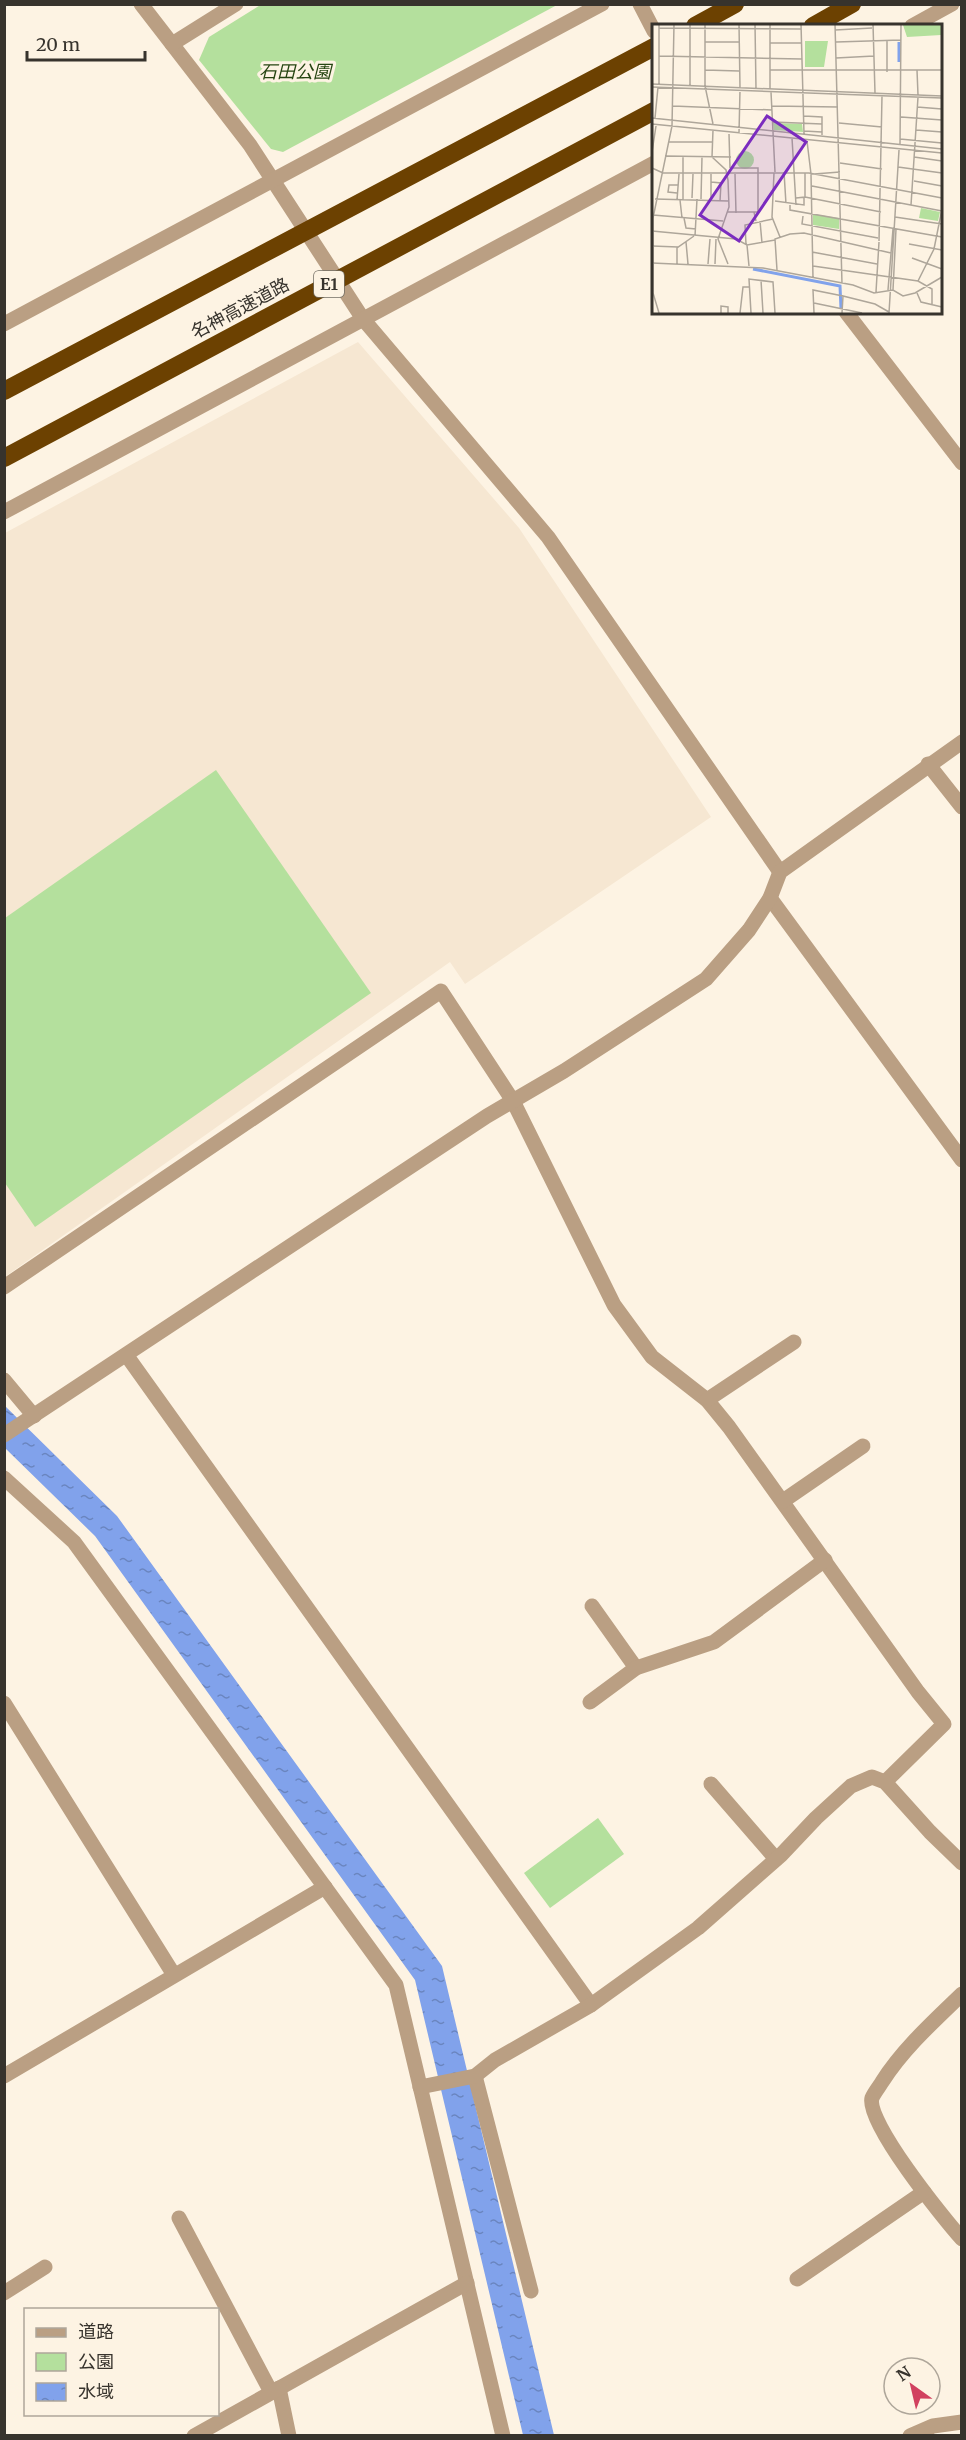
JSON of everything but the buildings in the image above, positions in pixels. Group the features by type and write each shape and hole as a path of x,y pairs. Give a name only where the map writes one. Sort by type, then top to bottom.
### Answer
{"highway":[{"path":"699,24 735,4"},
{"path":"817,24 852,4"},
{"name":"名神高速道路","path":"4,391 652,48"},
{"name":"名神高速道路","path":"4,458 652,112"}],"street":[{"path":"141,4 250,145 363,319 548,537 780,872"},
{"path":"172,44 236,4"},
{"path":"4,324 602,4"},
{"path":"640,4 652,27"},
{"path":"916,24 952,4"},
{"path":"4,512 652,164"},
{"path":"848,314 962,463"},
{"path":"4,1435 128,1356 513,1101 564,1071 706,979 749,930 770,898 780,872 928,764 962,742"},
{"path":"928,764 962,807"},
{"path":"770,898 962,1160"},
{"path":"4,1287 441,991 513,1101 614,1305 652,1358 707,1400 783,1501 918,1692 944,1724 885,1782"},
{"path":"707,1400 794,1342"},
{"path":"128,1356 591,2005"},
{"path":"4,1380 30,1419"},
{"path":"783,1501 863,1446"},
{"path":"4,1478 74,1542 396,1985 427,2086 466,2283 503,2436"},
{"path":"590,1702 636,1668 714,1642 825,1560"},
{"path":"592,1606 636,1668"},
{"path":"4,1703 174,1975"},
{"path":"427,2086 475,2076 495,2060 591,2005 698,1928 776,1859 816,1818 852,1786 872,1777 885,1782 930,1832 962,1863"},
{"path":"711,1784 776,1859"},
{"path":"6,2073 325,1887"},
{"path":"962,1994 914,2042 872,2098 873,2111 888,2138 924,2192 962,2239"},
{"path":"475,2076 531,2291"},
{"path":"797,2279 924,2192"},
{"path":"179,2218 275,2390 289,2436"},
{"path":"4,2293 45,2267"},
{"path":"194,2436 466,2283"},
{"path":"910,2436 933,2426 962,2422"}],"shaded area":[{"path":"358,342 519,528 711,817 465,984 450,962 6,1276 5,533"}],"green space":[{"name":"石田公園","path":"262,4 557,5 283,152 271,149 199,60 209,37"},
{"path":"216,770 371,993 35,1227 5,1183 5,918"},
{"path":"598,1818 624,1854 550,1908 524,1873"}],"water":[{"path":"4,1405 117,1516 442,1966 554,2435 523,2435 415,1980 95,1536 5,1448"}]}
